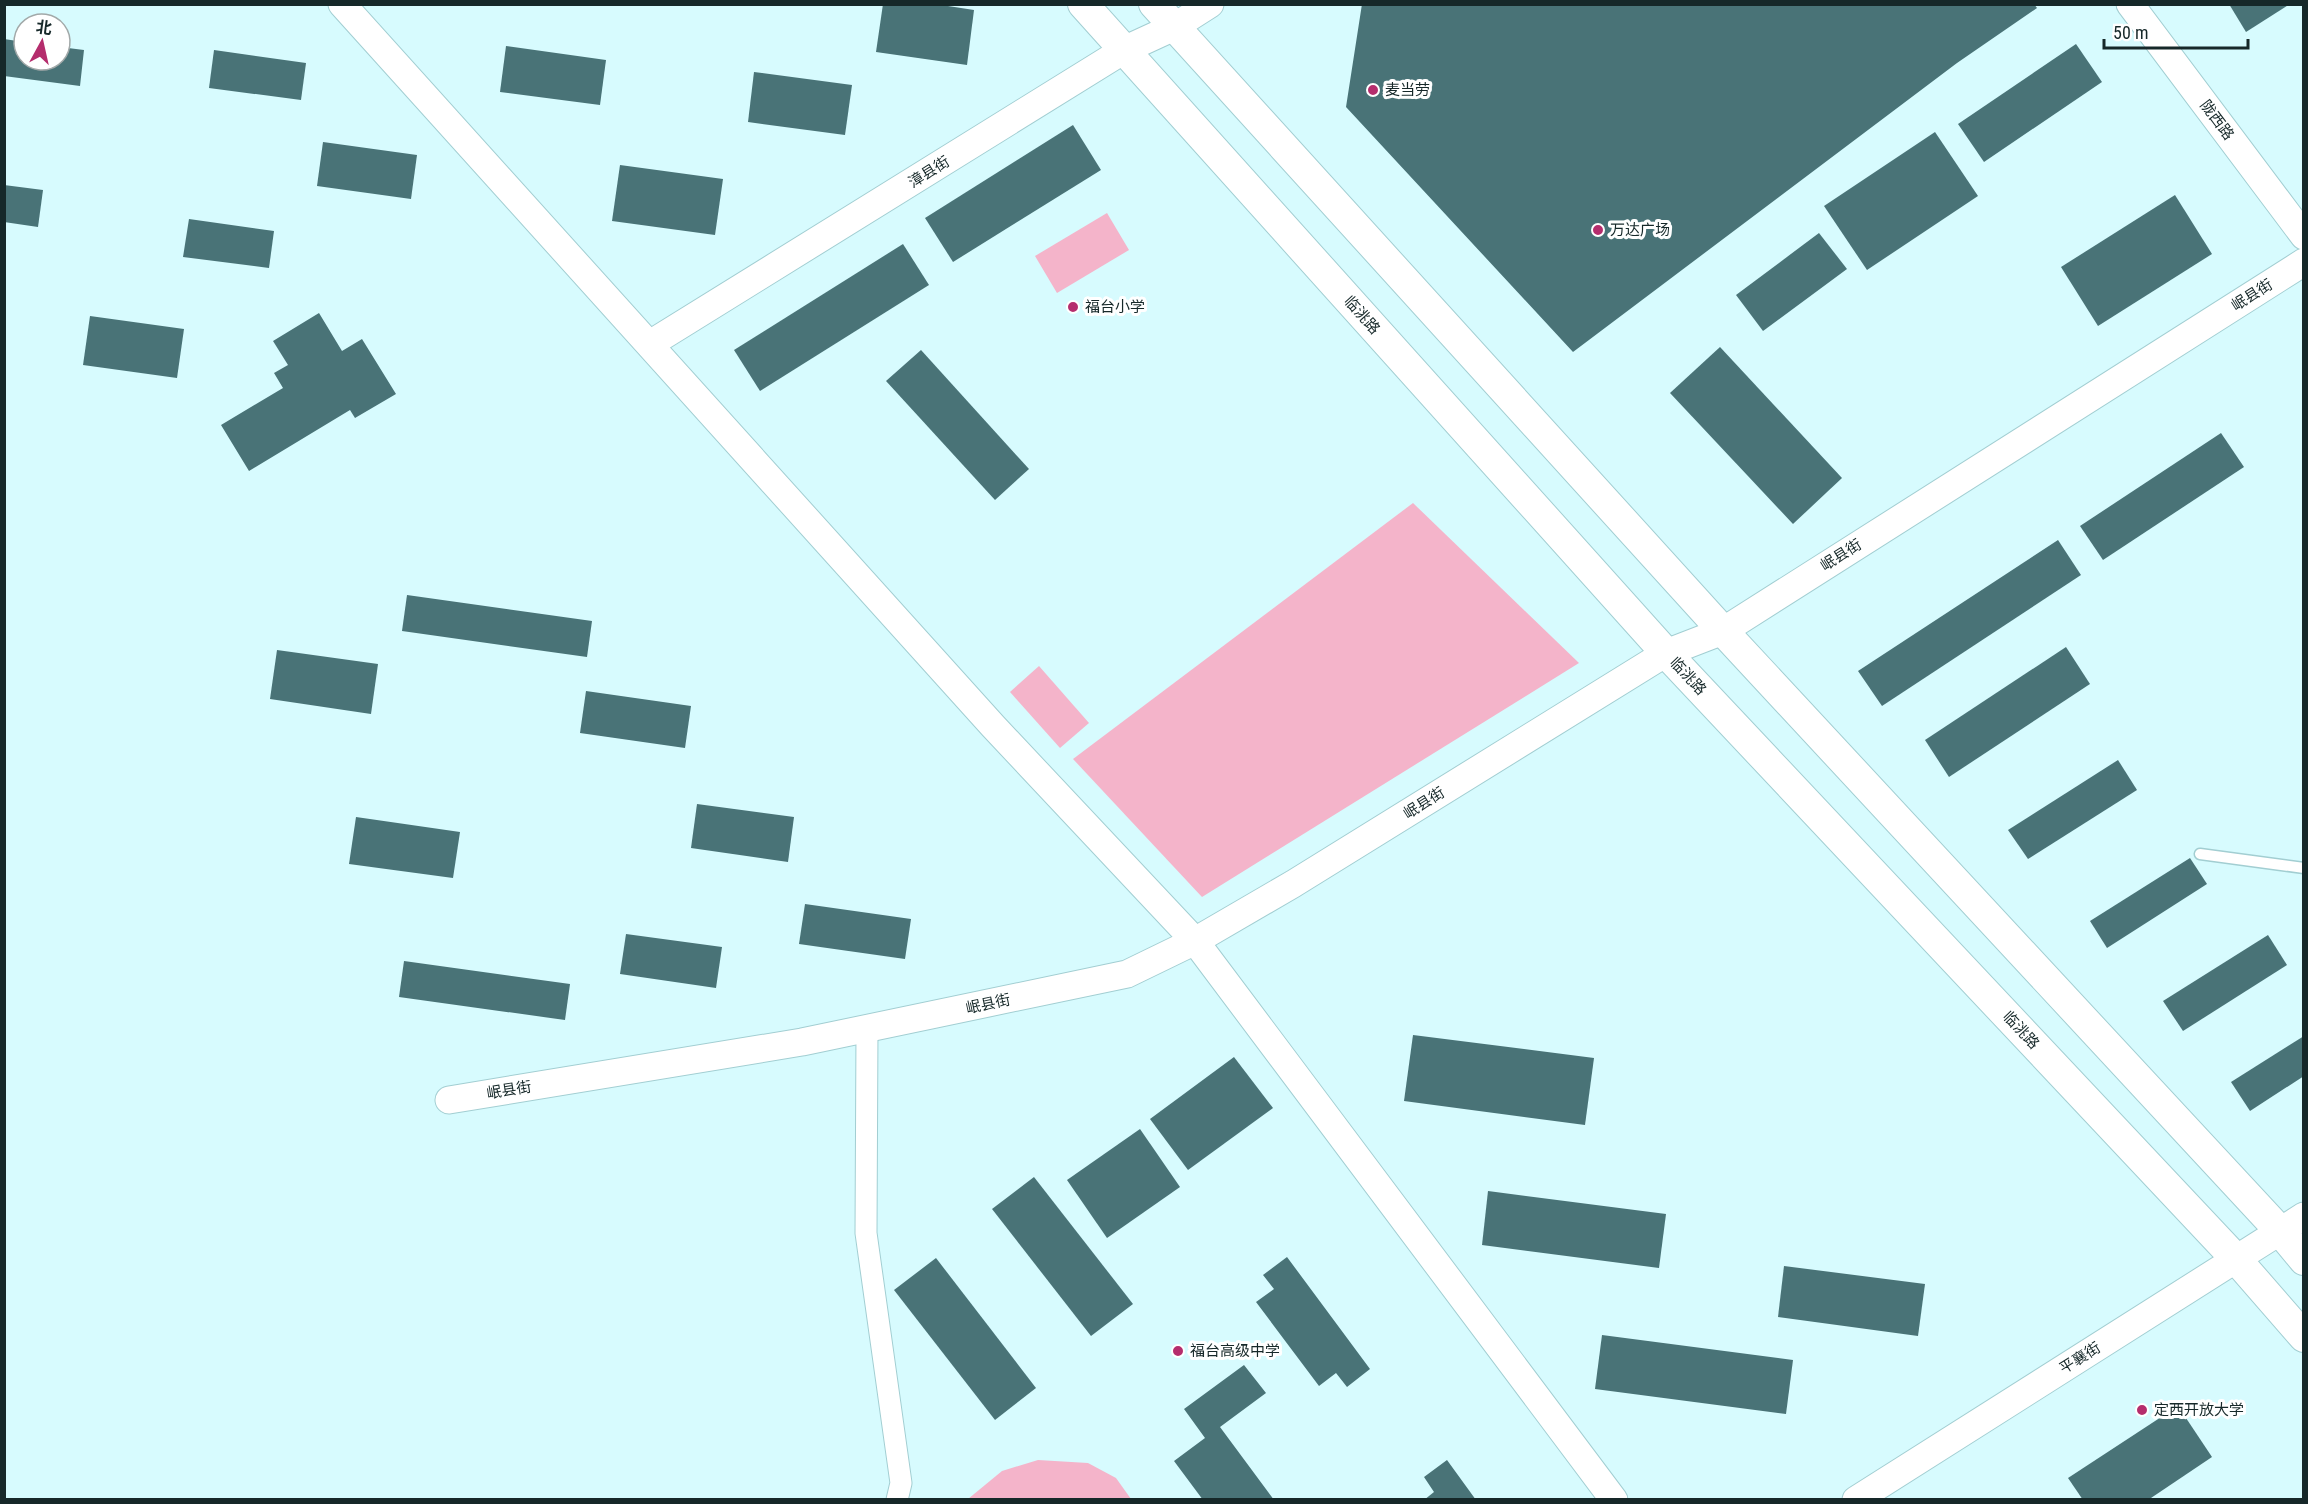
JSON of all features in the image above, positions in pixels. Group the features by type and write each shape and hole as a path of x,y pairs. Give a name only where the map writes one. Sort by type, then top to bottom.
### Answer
{"main road":[{"name":"临洮路","path":"1083,4 1666,653 2236,1260 2304,1337"},
{"path":"1154,4 1723,631 2292,1224 2304,1260"}],"street":[{"path":"342,4 993,726 1195,941 1614,1500"},
{"name":"漳县街","path":"650,344 1124,50 1174,27 1210,4"},
{"name":"陇西路","path":"2130,4 2304,236"},
{"name":"岷县街","path":"449,1101 867,1030 1127,974 1195,941 1293,884 1666,653 1723,631 2304,262"},
{"path":"867,1030 866,1233 901,1483 897,1500"},
{"name":"平襄街","path":"1856,1500 2292,1224"}],"lane":[{"path":"2200,854 2304,868"}],"shaded area":[{"path":"1107,213 1129,250 1057,293 1035,256"},
{"path":"1413,503 1579,663 1202,897 1073,759"},
{"path":"1039,666 1089,723 1060,748 1010,692"},
{"path":"1038,1460 1088,1463 1116,1478 1131,1499 968,1499 1002,1471"}],"building":[{"path":"883,4 935,4 974,10 967,65 876,52"},
{"name":"万达广场","path":"1362,4 2034,4 2037,8 1957,63 1573,352 1346,107"},
{"path":"2229,4 2290,4 2246,32"},
{"path":"4,39 12,40 12,72 72,72 72,48 84,50 80,86 4,76"},
{"path":"2076,44 2102,82 1984,162 1958,124"},
{"path":"506,46 606,60 600,105 500,92"},
{"path":"214,50 306,63 301,100 209,88"},
{"path":"754,72 852,85 845,135 748,122"},
{"path":"1073,125 1101,170 953,262 925,218"},
{"path":"1935,132 1978,196 1867,270 1824,206"},
{"path":"323,142 417,155 411,199 317,186"},
{"path":"620,165 723,179 715,235 612,221"},
{"path":"4,185 43,190 38,227 4,222"},
{"path":"2175,195 2212,254 2098,326 2061,267"},
{"path":"189,219 274,231 269,268 183,257"},
{"path":"1819,233 1847,269 1763,331 1736,295"},
{"path":"903,244 929,285 760,391 734,350"},
{"path":"319,313 342,351 362,339 396,394 355,418 350,410 249,471 221,425 283,388 274,373 288,365 273,341"},
{"path":"90,316 184,329 177,378 83,365"},
{"path":"1720,347 1842,478 1793,524 1670,393"},
{"path":"921,350 1029,469 995,500 886,381"},
{"path":"2221,433 2244,467 2103,560 2080,526"},
{"path":"2058,540 2081,575 1882,706 1858,671"},
{"path":"407,595 592,621 587,657 402,631"},
{"path":"2066,647 2090,684 1949,777 1925,740"},
{"path":"277,650 378,664 371,714 270,699"},
{"path":"586,691 691,706 685,748 580,733"},
{"path":"2118,760 2137,790 2028,859 2008,830"},
{"path":"697,804 794,817 788,862 691,848"},
{"path":"356,817 460,832 453,878 349,864"},
{"path":"2190,858 2207,884 2107,948 2090,921"},
{"path":"805,904 911,919 905,959 799,944"},
{"path":"626,934 722,947 716,988 620,974"},
{"path":"2268,935 2287,965 2183,1031 2163,1001"},
{"path":"404,961 570,984 565,1020 399,997"},
{"path":"1413,1035 1594,1058 1585,1125 1404,1101"},
{"path":"2304,1036 2304,1076 2250,1111 2231,1082"},
{"path":"1234,1057 1273,1108 1188,1170 1150,1119"},
{"path":"1140,1129 1180,1187 1107,1238 1067,1180"},
{"path":"1034,1177 1133,1304 1091,1336 992,1209"},
{"path":"1488,1191 1666,1214 1659,1268 1482,1245"},
{"path":"1287,1257 1370,1369 1347,1387 1336,1373 1319,1386 1256,1302 1274,1289 1263,1275"},
{"path":"936,1258 1036,1388 995,1420 894,1290"},
{"path":"1784,1266 1925,1284 1918,1336 1778,1317"},
{"path":"1602,1335 1793,1360 1786,1414 1595,1389"},
{"path":"1244,1365 1266,1393 1220,1427 1274,1500 1203,1500 1174,1461 1205,1438 1184,1409"},
{"path":"2178,1406 2212,1457 2148,1500 2083,1500 2068,1478"},
{"path":"1447,1460 1476,1500 1424,1500 1434,1492 1424,1477"}],"place":[{"name":"麦当劳","path":"1373,90"},
{"name":"万达广场","path":"1598,230"},
{"name":"福台小学","path":"1073,307"},
{"name":"福台高级中学","path":"1178,1351"},
{"name":"定西开放大学","path":"2142,1410"}]}
